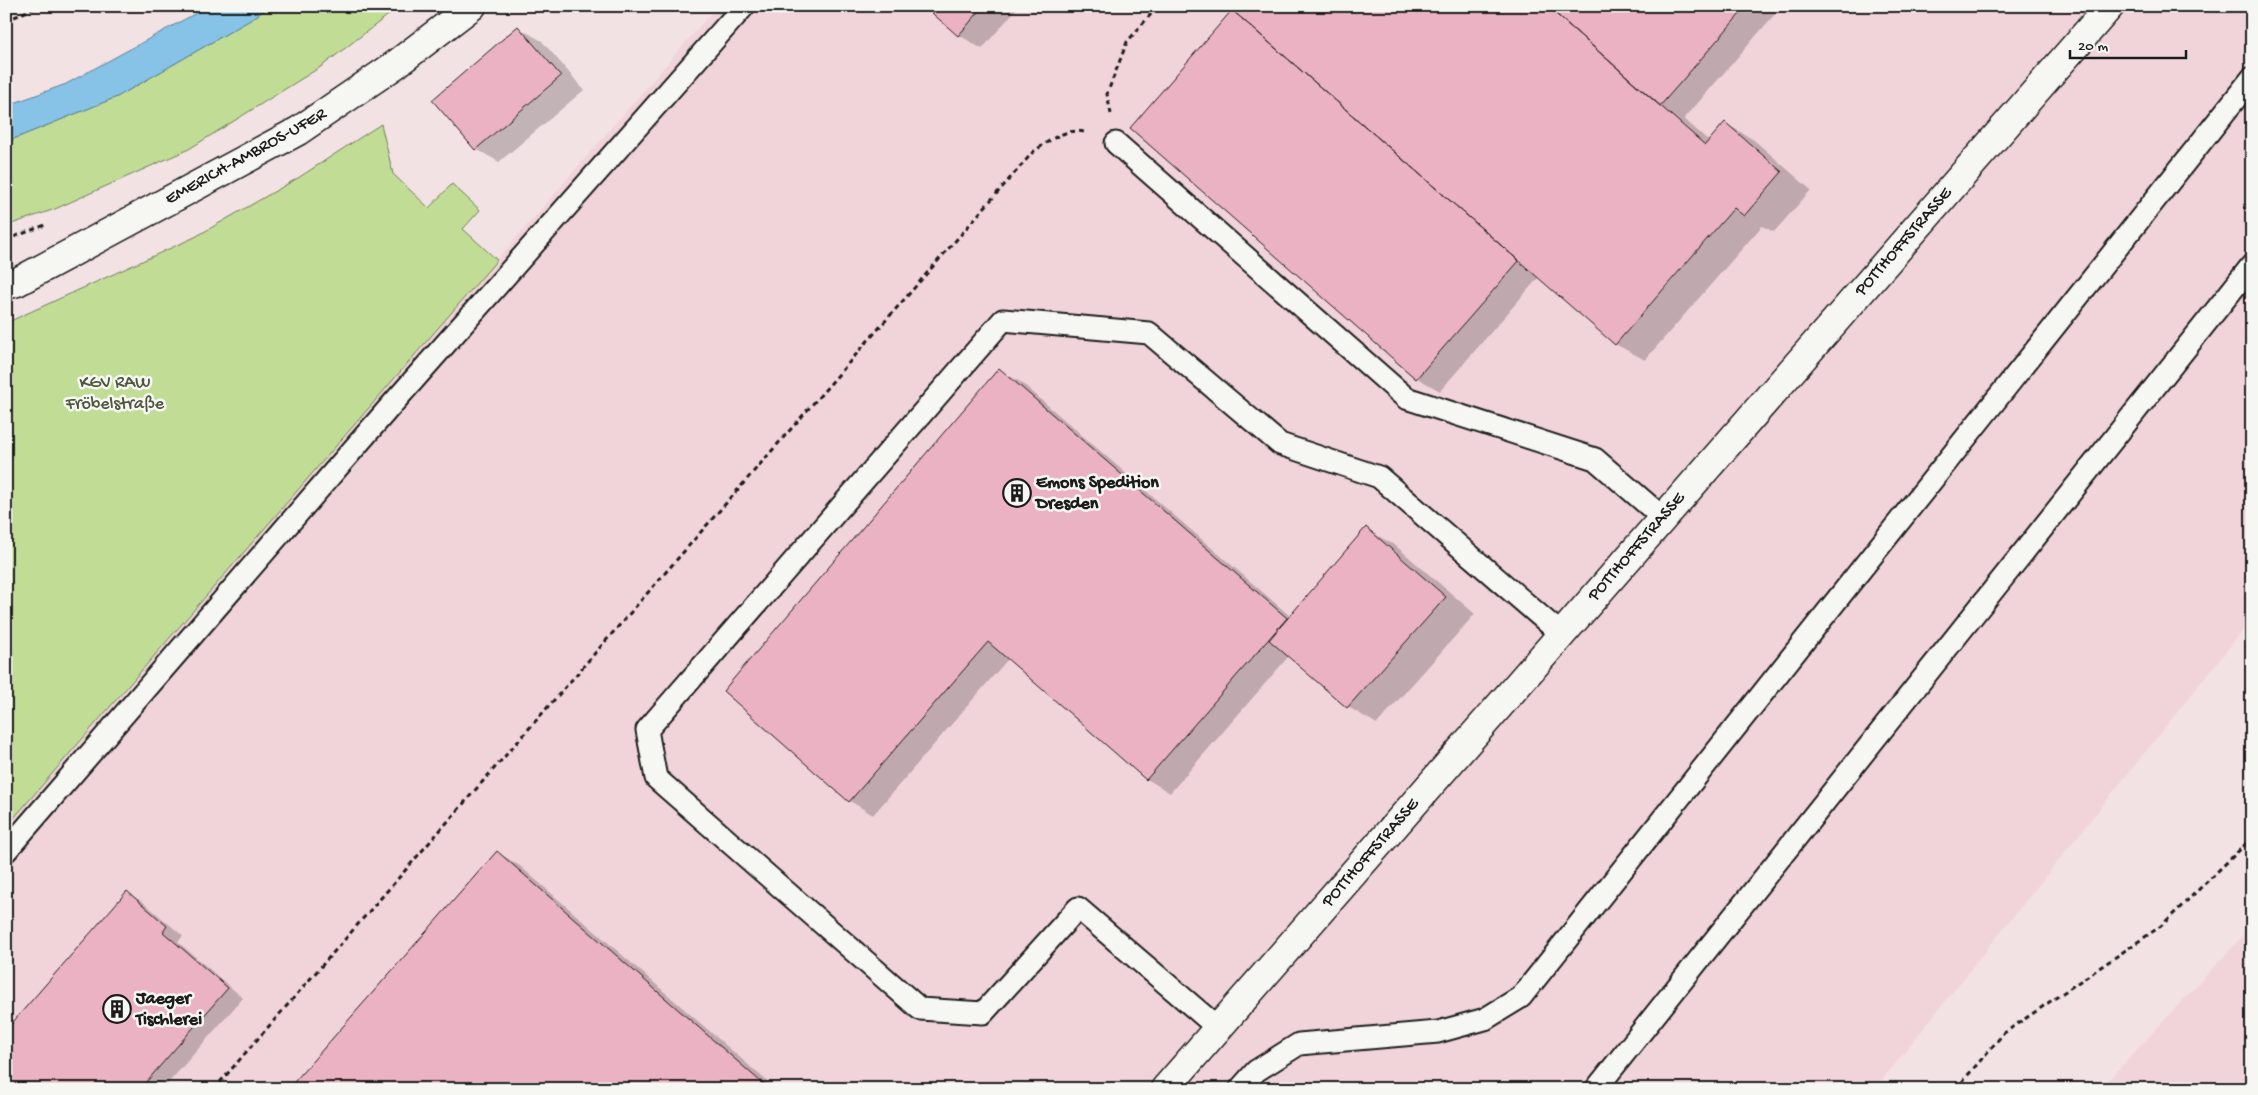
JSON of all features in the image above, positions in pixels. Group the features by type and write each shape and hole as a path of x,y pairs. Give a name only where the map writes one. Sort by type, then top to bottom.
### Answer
{"street":[{"name":"EMERICH-AMBROS-UFER","path":"6,285 17,282 298,131 395,65 472,6"},
{"name":"POTTHOFFSTRASSE","path":"1165,1089 2110,6"}],"lane":[{"path":"6,851 388,409 744,6"},
{"path":"1240,1089 1256,1070 1299,1044 1438,1032 1485,1019 1521,997 2252,78"},
{"path":"1116,143 1406,398 1595,459 1663,518"},
{"path":"1596,1089 2252,265"},
{"path":"1218,1028 1078,908 983,1013 920,1009 656,778 646,730 1003,320 1149,333 1280,444 1379,477 1561,634"}],"path":[{"path":"6,21 38,6"},
{"path":"214,1089 1033,152 1054,137 1077,130 1116,143 1107,94 1127,42 1158,6"},
{"path":"1956,1089 2004,1033 2161,926 2252,838"}],"shaded area":[{"path":"717,6 2252,6 2252,619 1875,1089 6,1089 6,827"},
{"path":"2252,926 2252,1089 2100,1089"}],"green space":[{"path":"270,6 400,6 322,66 189,149 55,209 6,226 6,142 117,97 252,19"},
{"name":"KGV RAW Fröbelstraße","path":"381,124 393,174 429,208 452,184 480,210 463,229 497,260 6,827 6,323 195,237 298,178"}],"water":[{"path":"209,6 270,6 252,19 117,97 6,142 6,106 66,84"}],"building":[{"path":"924,6 984,6 958,36"},
{"path":"1236,6 1547,6 1705,145 1725,122 1782,172 1744,216 1734,208 1615,345 1232,10"},
{"path":"1547,6 1747,6 1660,106"},
{"path":"1232,10 1519,261 1416,379 1130,128"},
{"path":"518,26 561,76 475,150 432,100"},
{"name":"Emons Spedition Dresden","path":"999,368 1287,618 1146,780 988,642 849,802 723,691"},
{"path":"1366,527 1446,597 1347,708 1269,640"},
{"path":"497,851 769,1089 288,1089"},
{"name":"Jaeger Tischlerei","path":"127,891 167,926 163,932 228,988 140,1089 6,1089 6,1030"}],"place":[{"name":"Emons Spedition Dresden","path":"1017,493"},
{"name":"Jaeger Tischlerei","path":"117,1009"}]}
